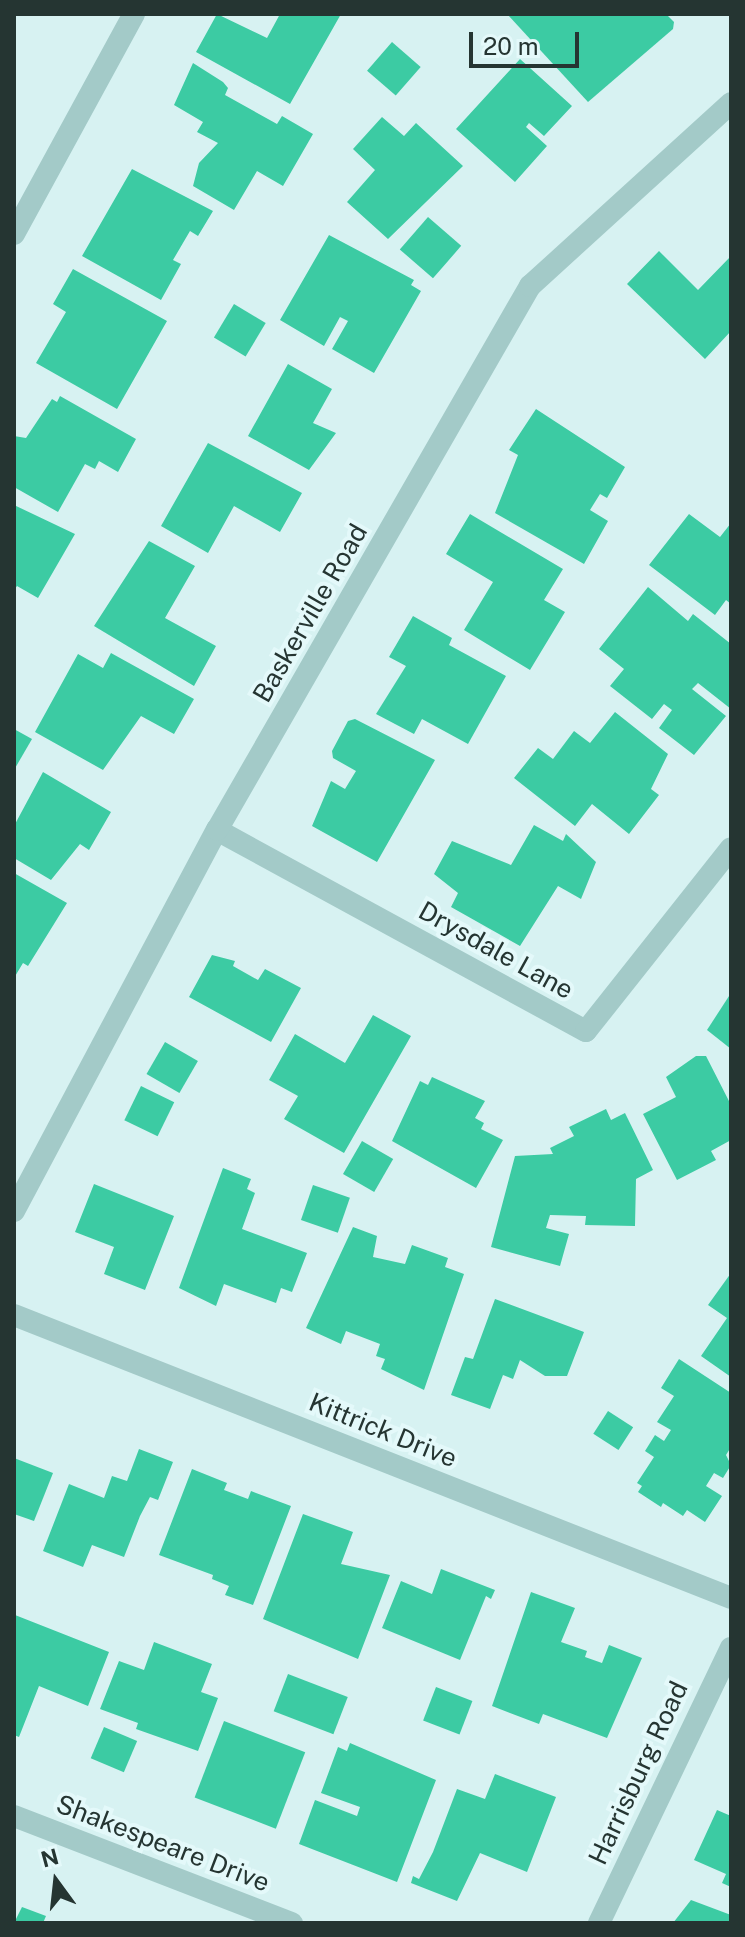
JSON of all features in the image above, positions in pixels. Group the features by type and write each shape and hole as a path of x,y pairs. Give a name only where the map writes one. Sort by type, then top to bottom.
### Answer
{"street":[{"path":"14,234 134,14"},
{"name":"Baskerville Road","path":"14,1211 217,830 530,286 731,103"},
{"name":"Drysdale Lane","path":"217,830 586,1031 731,848"},
{"name":"Kittrick Drive","path":"14,1315 731,1598"},
{"name":"Harrisburg Road","path":"599,1923 731,1648"},
{"name":"Shakespeare Drive","path":"14,1816 292,1923"}],"building":[{"path":"217,14 267,38 280,14 341,14 290,104 196,52"},
{"path":"507,14 666,14 674,22 673,29 588,102"},
{"path":"392,42 421,67 396,96 367,71"},
{"path":"520,59 572,106 544,136 529,123 526,127 547,146 515,182 456,129"},
{"path":"193,63 223,82 228,88 225,95 277,124 282,116 313,134 283,186 257,171 234,210 193,186 199,163 218,143 197,132 203,122 174,105"},
{"path":"382,117 404,136 416,123 463,166 388,239 347,202 375,170 353,149"},
{"path":"132,169 213,211 198,236 190,231 173,260 181,264 161,300 82,256"},
{"path":"428,217 461,246 433,278 400,249"},
{"path":"329,235 414,280 411,285 421,291 374,373 332,349 348,321 340,317 324,346 280,320"},
{"path":"659,251 698,290 731,256 731,331 705,359 627,284"},
{"path":"73,269 167,321 117,409 36,363 66,312 53,304"},
{"path":"234,304 266,323 246,356 214,337"},
{"path":"288,364 332,389 313,423 336,433 309,470 248,436"},
{"path":"60,396 136,439 118,472 99,461 95,469 85,464 58,512 14,487 14,436 26,438 52,399 57,402"},
{"path":"536,409 625,467 607,498 600,494 590,510 608,521 584,564 495,513 518,455 509,450"},
{"path":"208,443 302,493 280,532 234,506 208,553 161,526"},
{"path":"14,505 75,534 38,598 17,586 14,590"},
{"path":"470,514 563,569 544,600 565,612 530,670 464,630 493,582 446,554"},
{"path":"689,514 720,537 731,523 731,604 726,600 715,615 649,565"},
{"path":"149,541 195,566 165,618 216,646 194,686 94,626"},
{"path":"648,587 688,621 693,614 731,644 731,709 698,683 692,689 726,716 694,755 659,728 672,710 664,704 652,719 610,686 624,669 599,649"},
{"path":"413,616 452,638 449,645 506,676 468,744 422,719 414,734 376,714 406,666 389,657"},
{"path":"111,653 194,699 174,734 141,716 103,770 35,732 78,654 103,668"},
{"path":"615,712 668,754 651,789 659,795 629,834 592,804 575,826 514,778 538,748 553,759 574,731 590,743"},
{"path":"355,719 435,760 377,862 312,826 331,781 345,789 356,771 333,758 332,751 348,721"},
{"path":"14,729 32,739 14,770"},
{"path":"43,772 111,812 89,850 80,844 51,880 14,858 14,826"},
{"path":"534,825 563,841 566,834 596,862 581,899 558,886 520,946 451,907 458,893 434,874 452,841 511,865"},
{"path":"14,873 67,903 28,966 23,963 14,978"},
{"path":"212,955 235,961 233,966 258,980 265,969 301,988 271,1042 189,997"},
{"path":"731,993 731,1049 707,1030"},
{"path":"373,1015 411,1036 344,1153 284,1119 298,1096 269,1080 295,1034 345,1063"},
{"path":"165,1042 198,1061 179,1093 146,1074"},
{"path":"696,1056 706,1056 731,1105 731,1140 711,1151 716,1160 677,1180 643,1114 676,1097 666,1077"},
{"path":"432,1077 485,1101 475,1118 484,1123 481,1129 503,1140 476,1188 392,1141 420,1081 428,1085"},
{"path":"141,1086 174,1102 158,1136 124,1120"},
{"path":"606,1109 611,1120 625,1113 653,1170 636,1179 635,1226 585,1225 586,1216 550,1215 546,1228 569,1234 560,1266 491,1247 515,1156 553,1154 550,1148 574,1136 569,1127"},
{"path":"362,1141 393,1159 374,1192 343,1174"},
{"path":"223,1168 251,1179 247,1189 255,1193 242,1229 307,1253 292,1292 281,1288 276,1303 224,1284 216,1306 179,1288"},
{"path":"94,1184 174,1216 145,1290 104,1274 114,1247 75,1232"},
{"path":"313,1185 350,1198 338,1233 301,1220"},
{"path":"353,1227 377,1236 373,1257 405,1264 412,1245 448,1258 445,1267 464,1274 424,1390 381,1369 385,1359 376,1356 380,1344 346,1331 341,1344 306,1328"},
{"path":"731,1273 731,1377 701,1356 727,1318 708,1305"},
{"path":"495,1299 584,1332 567,1376 545,1376 520,1360 513,1379 503,1375 490,1409 451,1395 465,1357 473,1359"},
{"path":"679,1359 731,1393 731,1447 726,1455 731,1465 723,1478 714,1473 706,1486 722,1496 705,1522 687,1510 683,1516 663,1503 661,1507 638,1492 642,1486 637,1483 654,1457 645,1451 655,1435 664,1441 671,1430 657,1422 674,1396 661,1388"},
{"path":"608,1411 633,1427 618,1450 593,1434"},
{"path":"139,1449 173,1462 158,1500 150,1497 140,1516 124,1557 92,1545 83,1567 43,1551 69,1484 104,1498 112,1476 127,1481"},
{"path":"14,1458 53,1473 34,1521 14,1514"},
{"path":"192,1469 227,1483 224,1490 248,1499 251,1491 291,1506 253,1605 225,1595 229,1586 212,1579 213,1575 159,1555"},
{"path":"303,1514 353,1532 341,1564 390,1575 358,1659 263,1619"},
{"path":"441,1569 495,1590 491,1599 486,1596 460,1660 382,1628 401,1581 432,1594"},
{"path":"531,1592 575,1608 561,1642 587,1651 585,1657 602,1663 609,1645 642,1658 607,1738 543,1714 539,1724 492,1706"},
{"path":"15,1615 109,1652 88,1706 39,1686 19,1737 14,1735"},
{"path":"154,1642 212,1664 201,1692 218,1698 198,1751 136,1729 138,1723 100,1709 119,1661 144,1670"},
{"path":"288,1674 348,1697 333,1734 274,1711"},
{"path":"436,1687 472,1701 460,1735 423,1721"},
{"path":"224,1721 305,1752 276,1829 195,1798"},
{"path":"104,1727 137,1741 124,1772 91,1758"},
{"path":"350,1743 436,1780 397,1882 299,1844 315,1800 357,1816 360,1807 321,1793 338,1747 347,1751"},
{"path":"495,1774 556,1797 527,1872 480,1853 457,1901 411,1883 413,1876 419,1879 433,1852 457,1789 485,1799"},
{"path":"717,1810 731,1816 731,1887 722,1883 726,1874 694,1860"},
{"path":"691,1900 731,1915 731,1923 673,1923"},
{"path":"22,1907 46,1916 43,1923 14,1923"}]}
